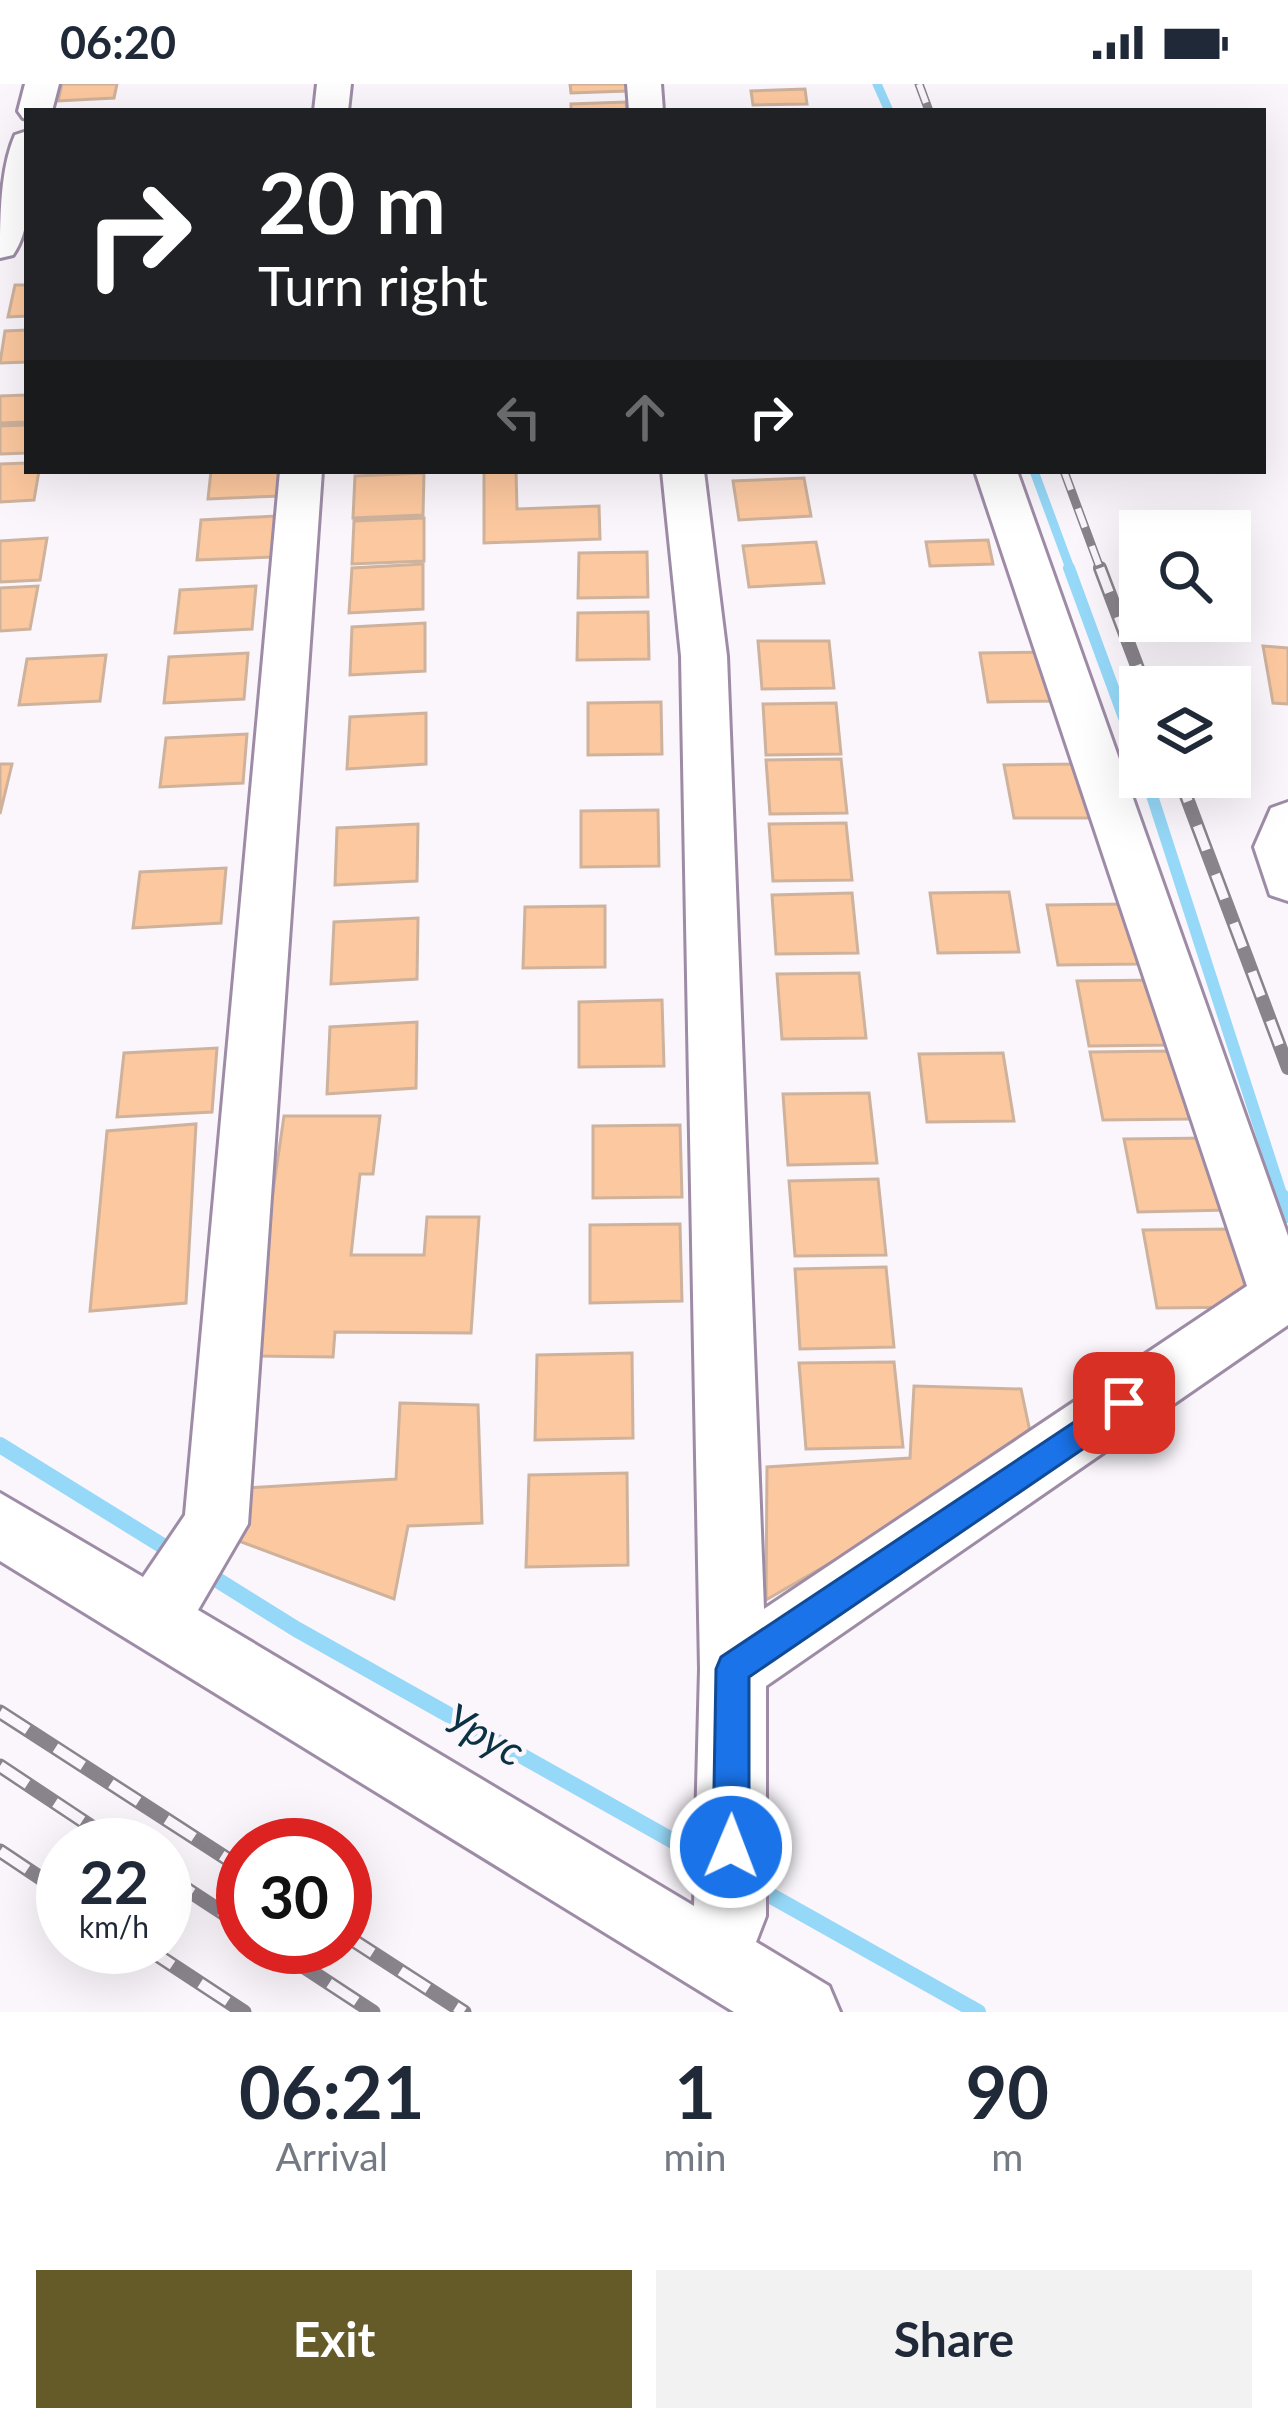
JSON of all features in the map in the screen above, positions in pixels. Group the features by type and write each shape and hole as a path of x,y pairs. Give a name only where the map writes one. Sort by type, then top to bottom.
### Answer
{"street":[{"path":"0,247 24,161"},
{"path":"153,1621 216,1524 301,474"},
{"path":"683,474 704,656 733,1669 725,1900"},
{"path":"733,1669 1280,1298 997,474"},
{"path":"0,1523 153,1621 725,1900 803,2012"}],"building":[{"path":"62,84 117,84 114,98 58,101"},
{"path":"570,84 626,84 627,91 571,93"},
{"path":"805,89 807,104 753,105 751,91"},
{"path":"626,102 627,108 571,108 571,104"},
{"path":"15,285 24,285 24,316 8,317"},
{"path":"24,330 24,362 0,363 5,331"},
{"path":"24,395 24,422 0,423 0,396"},
{"path":"24,425 24,453 0,454 0,426"},
{"path":"24,463 24,474 38,474 34,500 0,502 0,464"},
{"path":"211,474 282,474 280,496 208,499"},
{"path":"424,474 423,515 353,518 355,476"},
{"path":"484,474 516,474 517,509 599,506 600,539 484,543"},
{"path":"804,478 811,516 739,520 733,481"},
{"path":"275,516 272,557 197,560 201,520"},
{"path":"424,518 424,561 352,564 354,521"},
{"path":"47,538 40,580 0,582 0,541"},
{"path":"988,540 993,564 930,566 926,542"},
{"path":"816,542 824,583 749,587 743,546"},
{"path":"647,552 648,597 578,598 579,553"},
{"path":"423,564 423,609 349,613 352,568"},
{"path":"38,586 30,629 0,631 0,588"},
{"path":"256,586 252,629 175,633 180,590"},
{"path":"648,612 649,659 577,660 578,613"},
{"path":"425,623 425,671 350,675 352,627"},
{"path":"758,641 829,641 834,688 762,689"},
{"path":"1263,646 1288,648 1288,704 1273,703"},
{"path":"1052,652 1061,701 988,702 980,653"},
{"path":"248,653 244,699 164,703 169,657"},
{"path":"106,655 100,701 19,705 27,659"},
{"path":"661,702 662,754 588,755 588,703"},
{"path":"836,703 841,754 766,755 763,704"},
{"path":"426,713 426,764 347,769 350,717"},
{"path":"247,734 243,783 160,787 166,738"},
{"path":"841,759 847,813 770,814 766,760"},
{"path":"0,764 12,764 0,814"},
{"path":"1079,764 1090,818 1014,818 1004,765"},
{"path":"658,810 659,866 581,867 581,811"},
{"path":"846,823 852,880 773,881 769,824"},
{"path":"418,824 417,881 335,885 337,828"},
{"path":"226,868 221,923 133,928 140,872"},
{"path":"1009,892 1019,952 938,953 930,893"},
{"path":"852,893 858,953 776,954 772,895"},
{"path":"1127,904 1139,964 1058,965 1047,905"},
{"path":"605,906 605,967 523,968 525,907"},
{"path":"418,918 417,979 331,984 334,922"},
{"path":"859,973 866,1038 782,1039 777,974"},
{"path":"1159,980 1173,1045 1089,1046 1077,981"},
{"path":"662,1000 664,1066 579,1067 579,1002"},
{"path":"417,1022 416,1088 327,1094 330,1027"},
{"path":"217,1048 212,1112 117,1117 124,1053"},
{"path":"1174,1051 1189,1119 1103,1120 1090,1052"},
{"path":"1003,1053 1014,1121 927,1122 919,1054"},
{"path":"869,1093 877,1163 788,1165 783,1094"},
{"path":"284,1116 380,1116 373,1174 360,1174 351,1255 424,1255 427,1217 479,1217 471,1333 335,1332 333,1357 249,1356"},
{"path":"196,1124 186,1303 90,1311 107,1131"},
{"path":"680,1125 682,1197 593,1198 593,1126"},
{"path":"1211,1138 1228,1210 1138,1212 1124,1139"},
{"path":"878,1179 886,1255 795,1256 789,1181"},
{"path":"680,1224 682,1301 590,1303 590,1225"},
{"path":"1233,1229 1250,1307 1157,1308 1143,1230"},
{"path":"886,1267 894,1347 800,1349 795,1269"},
{"path":"632,1353 633,1438 535,1440 537,1355"},
{"path":"894,1362 903,1447 806,1449 799,1363"},
{"path":"914,1386 1021,1389 1033,1446 766,1600 767,1467 910,1458"},
{"path":"400,1403 478,1405 482,1523 408,1526 394,1599 236,1540 245,1488 396,1479"},
{"path":"627,1473 628,1565 526,1567 529,1475"}],"waterway":[{"path":"877,84 888,108"},
{"path":"1035,474 1071,571"},
{"path":"1069,568 1119,704"},
{"path":"1153,798 1283,1200"},
{"path":"1283,1200 1288,1215"},
{"name":"Урус","path":"0,1445 179,1556"},
{"name":"Урус","path":"203,1571 296,1629 709,1861"},
{"name":"Урус","path":"750,1884 978,2012"}],"railway":[{"path":"919,84 928,108"},
{"path":"1065,474 1101,571"},
{"path":"1100,568 1137,666"},
{"path":"1187,798 1288,1068"},
{"path":"0,1712 216,1852"},
{"path":"0,1766 78,1818"},
{"path":"0,1851 36,1875"},
{"path":"192,1893 216,1908"},
{"path":"372,1952 464,2012"},
{"path":"186,1974 244,2012"},
{"path":"315,1974 373,2012"}],"route":[{"path":"731,1847 733,1669 1124,1403"}]}
